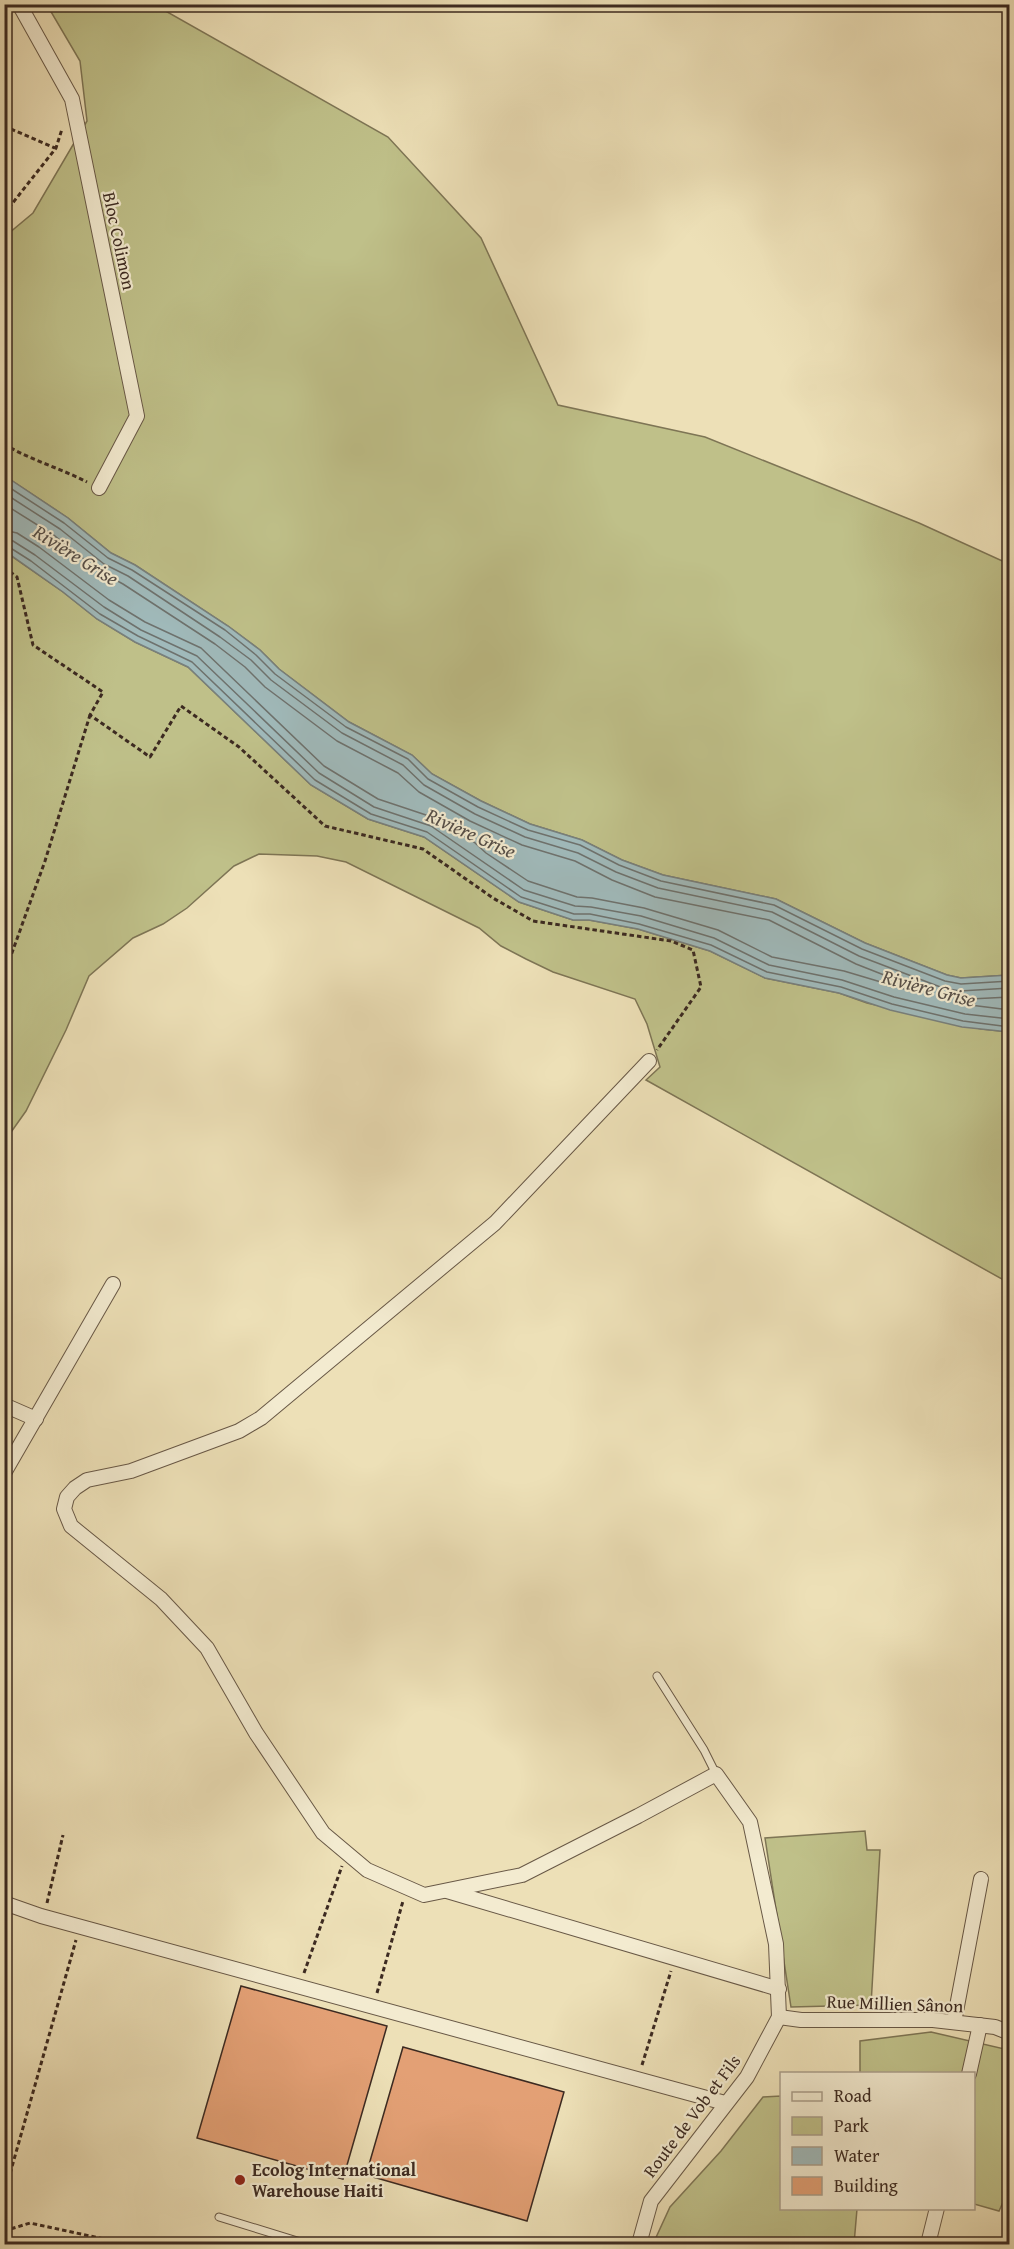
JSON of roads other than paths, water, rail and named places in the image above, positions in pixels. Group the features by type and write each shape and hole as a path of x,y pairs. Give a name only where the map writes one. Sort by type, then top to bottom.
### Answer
{"street":[{"name":"Bloc Colimon","path":"19,4 72,99 137,416 99,488"},
{"path":"649,1061 495,1223 261,1419 239,1431 131,1471 87,1480 67,1497 63,1509 71,1526 161,1599 207,1648 256,1733 323,1833 367,1870 424,1895 522,1875 716,1774"},
{"path":"4,1473 113,1284"},
{"path":"4,1405 36,1419"},
{"name":"Route de Vob et Fils","path":"639,2244 651,2201 747,2077 779,2017 776,1944 750,1822 716,1774"},
{"path":"954,2022 981,1879"},
{"path":"445,1891 779,1989"},
{"path":"4,1903 80,1926 725,2103"},
{"name":"Rue Millien Sânon","path":"779,2017 801,2020 933,2020 995,2027 1010,2033"},
{"path":"969,2072 980,2025"},
{"path":"928,2244 936,2210"}],"lane":[{"path":"657,1676 704,1750 716,1774"},
{"path":"219,2217 307,2244"}],"water":[{"name":"Rivière Grise","path":"5,476 68,518 111,553 135,565 228,626 260,650 279,669 349,722 412,755 432,774 530,824 582,840 622,860 663,875 776,899 865,943 947,975 961,978 1009,975 1009,1032 962,1027 890,1010 839,993 765,978 710,951 638,929 589,920 573,920 519,902 424,837 368,819 311,785 188,667 135,642 97,619 5,551"}],"place":[{"name":"Ecolog International Warehouse Haiti","path":"240,2180"}]}
